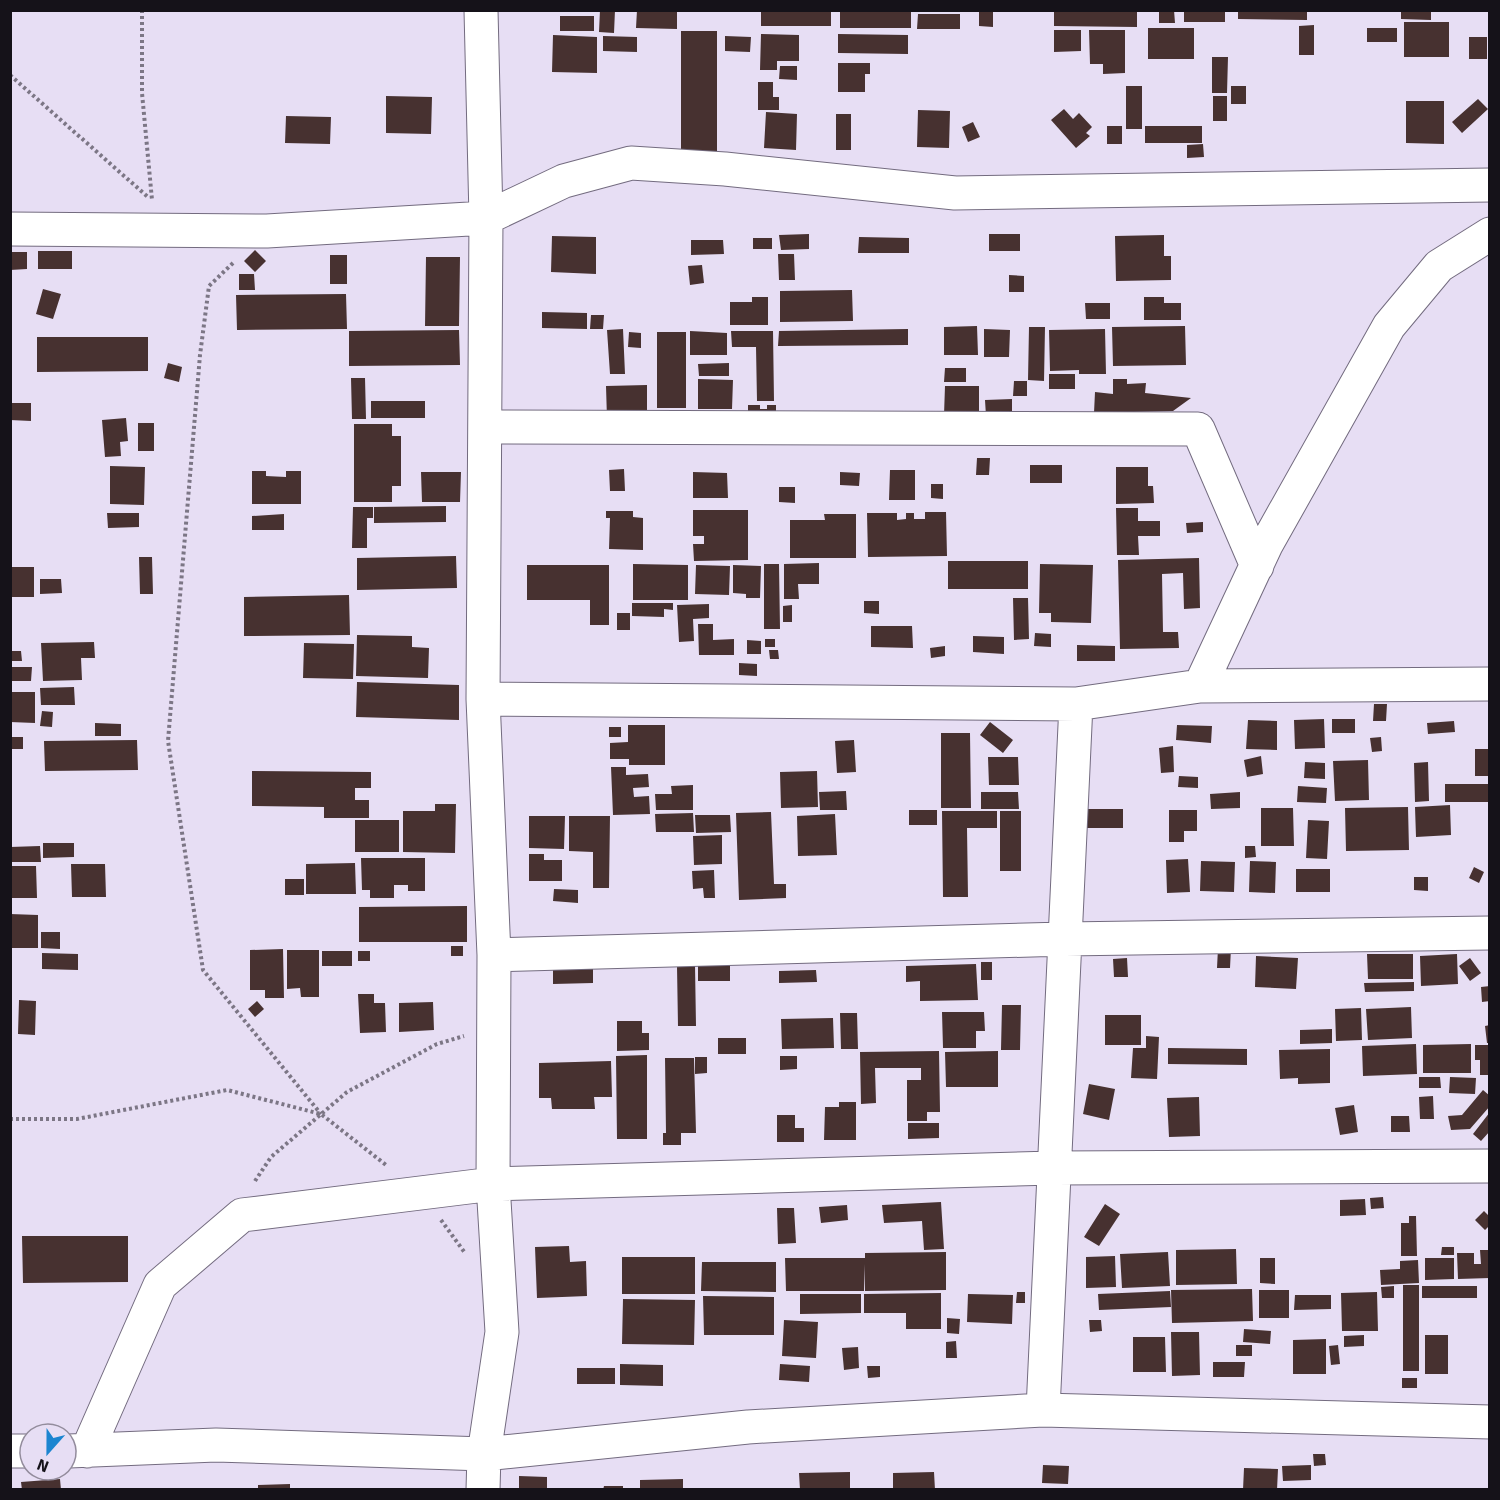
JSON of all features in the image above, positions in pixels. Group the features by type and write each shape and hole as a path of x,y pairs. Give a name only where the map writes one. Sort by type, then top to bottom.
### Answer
{"street":[{"path":"481,10 486,218 483,699 494,955 493,1184 502,1332 484,1454 483,1490"},
{"path":"10,230 267,231 486,218 564,181 631,163 725,169 955,193 1490,185"},
{"path":"1200,686 1266,545 1389,326 1439,266 1490,234"},
{"path":"486,427 1198,429 1257,566"},
{"path":"483,699 1076,704 1200,686 1490,684"},
{"path":"1043,1410 1076,704"},
{"path":"494,955 1065,939 1490,933"},
{"path":"78,1447 159,1284 242,1215 493,1184 1054,1168 1490,1166"},
{"path":"78,1451 216,1445 484,1454 748,1427 1043,1410 1490,1422"}],"path":[{"path":"10,75 152,200 142,93 142,10"},
{"path":"233,263 208,286 200,355 168,741 203,970 321,1114 421,1193 468,1257"},
{"path":"253,1185 271,1157 346,1092 437,1044 494,1027"},
{"path":"10,1119 76,1119 227,1090 321,1114"}],"building":[{"path":"600,10 615,10 614,33 599,32"},
{"path":"637,10 677,10 677,29 636,28"},
{"path":"761,10 831,10 831,26 761,26"},
{"path":"840,10 911,10 911,28 840,28"},
{"path":"979,10 993,10 993,27 979,26"},
{"path":"1054,10 1137,10 1137,27 1054,26"},
{"path":"1159,10 1174,10 1175,23 1159,23"},
{"path":"1184,10 1225,10 1225,22 1184,22"},
{"path":"1238,10 1307,10 1307,20 1238,19"},
{"path":"1401,10 1431,10 1431,20 1401,19"},
{"path":"918,14 960,14 960,29 917,29"},
{"path":"560,16 594,16 594,31 560,31"},
{"path":"1404,22 1449,22 1449,57 1404,57"},
{"path":"1314,25 1314,55 1299,55 1299,26"},
{"path":"1148,28 1194,28 1194,59 1148,59"},
{"path":"1367,28 1397,28 1397,42 1367,42"},
{"path":"1054,30 1081,30 1081,51 1054,52"},
{"path":"1089,30 1125,30 1125,73 1103,74 1103,64 1090,64"},
{"path":"681,31 717,31 717,152 681,151"},
{"path":"761,34 799,35 799,61 777,61 777,70 760,70"},
{"path":"838,34 908,35 908,54 838,53"},
{"path":"553,35 597,37 597,73 552,72"},
{"path":"603,36 637,37 637,52 603,51"},
{"path":"725,36 751,37 750,52 725,51"},
{"path":"1469,37 1487,37 1487,59 1469,59"},
{"path":"1212,57 1228,57 1227,93 1212,93"},
{"path":"838,63 870,63 870,74 865,74 865,92 838,92"},
{"path":"780,66 797,66 797,80 779,79"},
{"path":"758,82 773,82 773,97 779,97 779,110 758,110"},
{"path":"1126,86 1142,86 1142,129 1126,129"},
{"path":"1231,86 1246,86 1246,104 1231,104"},
{"path":"386,96 432,97 431,134 386,133"},
{"path":"1213,96 1227,96 1227,121 1213,121"},
{"path":"1478,99 1488,109 1462,133 1452,122"},
{"path":"1406,101 1444,101 1444,144 1406,143"},
{"path":"1064,109 1073,119 1079,113 1092,127 1086,133 1090,136 1076,148 1051,120"},
{"path":"918,110 950,111 949,148 917,147"},
{"path":"766,112 797,114 796,150 764,148"},
{"path":"836,114 851,114 851,150 836,150"},
{"path":"286,116 331,117 330,144 285,143"},
{"path":"973,122 980,137 968,142 962,127"},
{"path":"1107,126 1122,126 1122,144 1107,144"},
{"path":"1145,126 1202,126 1202,143 1145,143"},
{"path":"1203,144 1204,157 1187,158 1187,145"},
{"path":"809,234 809,249 781,250 779,235"},
{"path":"989,234 1020,234 1020,251 989,251"},
{"path":"1164,235 1164,256 1171,256 1171,280 1116,281 1115,236"},
{"path":"552,236 596,237 596,274 551,272"},
{"path":"859,237 909,238 909,253 858,253"},
{"path":"753,238 772,238 772,249 753,249"},
{"path":"691,240 723,240 724,254 691,255"},
{"path":"255,250 266,261 255,272 244,261"},
{"path":"38,251 72,251 72,269 38,269"},
{"path":"10,252 27,252 27,269 10,270"},
{"path":"778,254 794,254 795,280 779,280"},
{"path":"330,255 347,255 347,284 330,284"},
{"path":"426,257 460,257 459,326 425,326"},
{"path":"702,265 704,283 690,285 688,266"},
{"path":"239,274 254,274 255,290 239,290"},
{"path":"1009,275 1024,276 1024,292 1009,292"},
{"path":"43,289 61,294 53,319 36,314"},
{"path":"852,290 853,321 780,322 780,291"},
{"path":"346,294 347,329 237,330 236,295"},
{"path":"752,297 768,297 768,325 730,325 730,302 752,302"},
{"path":"1144,297 1164,297 1164,303 1181,303 1181,320 1144,320"},
{"path":"1085,303 1110,303 1110,319 1086,319"},
{"path":"542,312 587,313 587,329 542,328"},
{"path":"591,315 604,315 603,329 590,329"},
{"path":"977,326 978,355 944,355 944,327"},
{"path":"1185,326 1186,365 1113,366 1112,327"},
{"path":"1029,327 1045,327 1044,381 1028,380"},
{"path":"623,329 625,374 610,374 607,330"},
{"path":"908,329 908,345 778,346 779,331"},
{"path":"984,329 1010,330 1009,357 984,357"},
{"path":"1105,329 1106,374 1079,374 1079,370 1050,371 1049,330"},
{"path":"459,330 460,365 349,366 349,331"},
{"path":"690,331 727,333 727,355 690,355"},
{"path":"731,331 773,331 774,401 757,401 756,347 732,347"},
{"path":"629,332 641,333 641,348 628,347"},
{"path":"657,332 686,332 686,408 657,408"},
{"path":"37,337 148,337 148,371 37,372"},
{"path":"168,363 182,367 179,382 164,378"},
{"path":"729,363 729,376 699,376 698,364"},
{"path":"945,368 966,368 966,382 944,382"},
{"path":"1049,374 1075,374 1075,389 1049,389"},
{"path":"351,378 365,378 366,419 352,419"},
{"path":"698,379 733,380 732,409 698,409"},
{"path":"1113,379 1127,379 1127,384 1146,383 1145,393 1191,398 1173,411 1094,413 1095,392 1113,394"},
{"path":"1014,381 1027,381 1027,396 1013,396"},
{"path":"647,385 647,419 607,419 606,386"},
{"path":"945,386 979,386 979,416 944,415"},
{"path":"1012,399 1012,415 986,416 985,400"},
{"path":"371,401 425,401 425,418 371,418"},
{"path":"10,403 31,403 31,421 10,420"},
{"path":"748,405 760,405 760,409 767,409 767,405 776,405 776,418 748,417"},
{"path":"126,418 128,441 120,442 121,456 105,457 102,420"},
{"path":"138,423 154,423 154,451 138,451"},
{"path":"354,424 392,424 392,436 401,436 401,486 392,486 392,502 354,502"},
{"path":"977,458 990,458 989,475 976,475"},
{"path":"1030,465 1062,465 1062,483 1030,483"},
{"path":"110,466 145,467 144,505 110,504"},
{"path":"1116,467 1148,467 1148,486 1153,486 1154,503 1116,504"},
{"path":"624,469 625,491 610,491 609,470"},
{"path":"890,470 915,470 915,500 889,500"},
{"path":"252,471 266,471 266,476 286,477 286,471 301,471 301,504 252,504"},
{"path":"421,472 461,472 460,502 422,502"},
{"path":"693,472 727,473 728,498 693,498"},
{"path":"840,472 860,473 859,486 840,485"},
{"path":"931,484 943,484 943,499 931,498"},
{"path":"779,487 795,487 795,503 779,502"},
{"path":"446,506 446,522 374,523 374,507"},
{"path":"353,507 373,507 373,518 367,518 367,548 352,548"},
{"path":"1116,508 1138,508 1138,521 1160,521 1160,536 1138,536 1139,555 1117,555"},
{"path":"693,510 748,510 748,560 694,561 693,544 704,544 704,536 693,536"},
{"path":"606,511 633,511 633,517 643,518 643,550 609,549 610,518 606,518"},
{"path":"925,512 946,512 947,556 868,557 867,513 897,513 897,520 906,519 906,513 914,513 914,519 925,519"},
{"path":"107,513 139,513 139,527 108,528"},
{"path":"284,514 284,530 252,530 252,516"},
{"path":"824,514 856,514 856,558 790,558 790,520 825,520"},
{"path":"1203,522 1203,532 1187,533 1186,523"},
{"path":"456,556 457,588 357,590 357,558"},
{"path":"139,557 152,557 153,594 140,594"},
{"path":"1199,558 1200,608 1184,609 1183,573 1162,574 1163,632 1178,632 1179,648 1120,649 1118,560"},
{"path":"948,561 1028,561 1028,589 948,589"},
{"path":"819,563 819,584 798,584 799,599 784,599 784,564"},
{"path":"633,564 688,565 688,600 633,600"},
{"path":"764,564 779,564 780,629 764,629"},
{"path":"1040,564 1093,565 1091,623 1051,622 1051,613 1039,613"},
{"path":"527,565 609,565 609,625 590,625 590,600 527,600"},
{"path":"696,565 730,566 729,595 695,594"},
{"path":"733,565 761,566 760,598 746,598 746,594 733,593"},
{"path":"10,567 34,567 34,597 10,597"},
{"path":"40,579 61,579 62,593 40,594"},
{"path":"349,595 350,635 244,636 244,597"},
{"path":"1013,598 1028,598 1029,639 1014,640"},
{"path":"864,601 879,601 879,614 864,613"},
{"path":"632,603 673,603 673,610 664,609 664,617 632,616"},
{"path":"709,604 709,618 693,619 694,641 679,642 677,605"},
{"path":"792,605 792,622 783,622 783,606"},
{"path":"617,613 630,613 630,630 617,630"},
{"path":"698,624 713,624 713,640 734,639 734,655 699,655"},
{"path":"871,626 912,626 913,648 871,647"},
{"path":"1035,633 1051,634 1051,647 1034,646"},
{"path":"357,635 412,636 412,647 429,648 428,678 356,676"},
{"path":"973,636 1004,637 1004,654 973,652"},
{"path":"765,639 775,639 775,647 765,647"},
{"path":"747,640 761,641 761,654 747,654"},
{"path":"94,642 95,658 81,658 82,680 43,681 41,643"},
{"path":"304,643 354,644 353,679 303,678"},
{"path":"1077,645 1115,646 1115,661 1077,661"},
{"path":"945,646 945,656 931,658 930,648"},
{"path":"769,650 778,650 779,659 770,659"},
{"path":"10,651 21,651 22,661 10,661"},
{"path":"739,663 757,664 757,676 739,675"},
{"path":"10,667 32,667 31,681 10,681"},
{"path":"357,682 459,685 459,720 356,717"},
{"path":"74,687 75,705 41,705 40,688"},
{"path":"10,692 35,692 35,723 10,722"},
{"path":"1374,704 1387,704 1386,721 1373,721"},
{"path":"42,711 53,712 52,727 40,726"},
{"path":"1324,719 1325,748 1295,749 1294,720"},
{"path":"1332,719 1355,719 1355,733 1332,733"},
{"path":"1248,720 1277,721 1277,750 1246,749"},
{"path":"1454,721 1455,732 1428,734 1427,723"},
{"path":"990,722 1013,740 1003,753 980,735"},
{"path":"95,723 121,724 121,736 95,736"},
{"path":"628,725 665,725 665,765 629,765 629,759 610,759 610,743 628,742"},
{"path":"1177,725 1212,726 1211,743 1176,740"},
{"path":"609,727 621,727 621,737 609,737"},
{"path":"941,733 970,733 971,808 941,808"},
{"path":"10,737 23,737 23,749 10,749"},
{"path":"1381,737 1382,751 1372,752 1370,738"},
{"path":"137,740 138,770 45,771 44,741"},
{"path":"854,740 856,772 837,773 835,741"},
{"path":"1173,746 1174,772 1161,773 1159,748"},
{"path":"1475,749 1490,749 1490,776 1475,776"},
{"path":"1261,756 1263,774 1247,777 1244,760"},
{"path":"988,757 1018,757 1019,785 989,785"},
{"path":"1368,760 1369,800 1335,801 1333,761"},
{"path":"1305,762 1325,763 1325,779 1304,778"},
{"path":"1428,762 1429,801 1415,802 1414,763"},
{"path":"611,767 626,767 626,775 648,774 649,787 633,788 634,797 649,796 650,814 613,815"},
{"path":"252,771 371,772 371,788 355,788 355,800 369,800 369,818 324,818 324,807 252,806"},
{"path":"817,771 818,807 781,808 780,772"},
{"path":"1179,776 1198,777 1198,788 1178,787"},
{"path":"1445,784 1490,784 1490,802 1445,802"},
{"path":"693,785 693,810 656,810 655,794 672,794 671,786"},
{"path":"1298,786 1327,788 1326,803 1297,802"},
{"path":"846,791 847,810 820,810 819,792"},
{"path":"981,792 1018,792 1019,809 981,809"},
{"path":"1240,792 1240,808 1211,809 1210,794"},
{"path":"435,804 456,804 455,853 403,852 403,811 435,811"},
{"path":"1450,805 1451,835 1416,837 1415,807"},
{"path":"1408,807 1409,850 1346,851 1345,808"},
{"path":"1261,808 1293,808 1294,846 1261,846"},
{"path":"1081,809 1123,809 1123,828 1081,828"},
{"path":"909,810 937,810 937,825 909,825"},
{"path":"1169,810 1197,810 1197,831 1184,831 1184,842 1169,842"},
{"path":"942,811 997,811 997,828 967,828 968,897 943,897"},
{"path":"1000,811 1021,811 1021,871 1000,871"},
{"path":"771,812 774,884 786,884 786,898 739,900 736,813"},
{"path":"693,813 694,832 656,832 655,814"},
{"path":"835,814 837,855 798,856 797,816"},
{"path":"695,815 730,815 731,832 696,833"},
{"path":"529,816 565,816 564,849 529,848"},
{"path":"569,816 610,816 609,888 593,888 593,852 569,851"},
{"path":"355,820 399,820 399,852 355,852"},
{"path":"1308,820 1329,821 1327,859 1306,858"},
{"path":"722,835 722,864 694,865 693,836"},
{"path":"43,843 74,843 74,857 43,858"},
{"path":"40,846 41,862 10,862 10,847"},
{"path":"1245,846 1255,846 1256,857 1245,858"},
{"path":"529,854 544,854 544,860 562,860 562,881 529,881"},
{"path":"361,858 425,858 425,891 408,891 408,885 394,885 394,898 370,898 370,890 362,890"},
{"path":"1188,859 1190,892 1167,893 1166,860"},
{"path":"1201,861 1235,862 1234,892 1200,891"},
{"path":"1250,861 1276,862 1275,893 1249,892"},
{"path":"355,863 356,894 306,894 306,864"},
{"path":"71,864 105,864 106,897 72,897"},
{"path":"10,866 36,866 37,898 10,898"},
{"path":"1474,867 1484,872 1479,883 1469,878"},
{"path":"1296,869 1330,869 1330,892 1296,892"},
{"path":"714,870 715,898 704,898 703,888 693,889 692,871"},
{"path":"1414,877 1428,877 1428,891 1414,890"},
{"path":"285,879 304,879 304,895 285,895"},
{"path":"554,889 578,890 578,903 553,901"},
{"path":"467,906 467,942 359,942 359,907"},
{"path":"10,914 38,915 38,948 10,948"},
{"path":"41,932 60,932 60,949 41,948"},
{"path":"451,946 463,946 463,956 451,956"},
{"path":"1218,948 1231,948 1230,968 1217,968"},
{"path":"283,949 284,998 265,998 265,990 250,990 250,950"},
{"path":"287,950 319,950 319,997 301,997 300,988 287,989"},
{"path":"322,951 352,951 352,966 322,966"},
{"path":"358,951 370,951 370,961 358,961"},
{"path":"42,953 78,954 78,970 42,969"},
{"path":"1367,954 1413,954 1413,979 1368,979"},
{"path":"1457,954 1458,984 1421,986 1420,956"},
{"path":"1256,956 1298,958 1296,989 1255,987"},
{"path":"1127,958 1128,977 1114,977 1113,959"},
{"path":"1470,958 1481,973 1470,981 1459,966"},
{"path":"981,962 992,962 992,980 981,980"},
{"path":"976,964 978,1000 920,1001 920,981 906,982 906,966"},
{"path":"695,965 696,1026 678,1026 677,966"},
{"path":"730,965 730,981 698,981 698,966"},
{"path":"593,966 593,983 553,984 553,967"},
{"path":"816,970 817,982 779,983 779,971"},
{"path":"1414,982 1414,991 1365,992 1364,983"},
{"path":"1490,986 1490,1001 1482,1002 1481,987"},
{"path":"358,994 374,994 374,1003 385,1003 386,1032 360,1033"},
{"path":"19,1000 36,1001 35,1035 18,1034"},
{"path":"257,1001 264,1009 255,1017 248,1009"},
{"path":"433,1002 434,1030 399,1032 399,1003"},
{"path":"1002,1005 1021,1005 1020,1050 1001,1050"},
{"path":"1411,1007 1412,1038 1368,1040 1366,1009"},
{"path":"1361,1008 1362,1040 1336,1041 1335,1009"},
{"path":"942,1012 984,1012 985,1031 976,1031 976,1048 943,1048"},
{"path":"840,1013 857,1013 858,1049 841,1049"},
{"path":"1105,1015 1141,1015 1141,1045 1105,1045"},
{"path":"833,1018 834,1048 782,1049 781,1019"},
{"path":"617,1021 642,1021 642,1033 649,1033 649,1050 617,1051"},
{"path":"1490,1025 1490,1043 1487,1043 1485,1026"},
{"path":"1332,1029 1332,1043 1300,1044 1300,1030"},
{"path":"1146,1036 1159,1037 1157,1079 1131,1078 1133,1048 1146,1048"},
{"path":"718,1038 746,1038 746,1054 718,1054"},
{"path":"1416,1044 1417,1074 1363,1076 1362,1046"},
{"path":"1471,1044 1471,1073 1423,1073 1423,1045"},
{"path":"1475,1045 1490,1045 1490,1075 1480,1075 1480,1060 1475,1060"},
{"path":"1168,1048 1247,1049 1247,1065 1168,1064"},
{"path":"1330,1049 1330,1083 1298,1084 1298,1078 1280,1079 1279,1050"},
{"path":"939,1051 940,1112 927,1112 927,1121 907,1121 907,1080 921,1080 921,1068 875,1068 876,1103 861,1104 860,1052"},
{"path":"998,1051 998,1087 946,1087 945,1052"},
{"path":"647,1055 647,1139 617,1139 616,1056"},
{"path":"780,1056 797,1056 797,1069 780,1070"},
{"path":"695,1057 707,1057 707,1073 695,1074"},
{"path":"665,1058 694,1058 696,1133 681,1133 681,1145 663,1145 663,1133 666,1133"},
{"path":"611,1061 612,1097 594,1097 595,1109 552,1109 551,1098 539,1098 539,1063"},
{"path":"1419,1077 1440,1077 1441,1088 1419,1088"},
{"path":"1450,1077 1476,1078 1475,1094 1449,1093"},
{"path":"1089,1084 1115,1089 1109,1120 1083,1114"},
{"path":"1483,1090 1490,1096 1490,1106 1470,1129 1451,1130 1448,1116 1462,1115"},
{"path":"1433,1096 1434,1119 1420,1119 1419,1097"},
{"path":"1199,1097 1200,1136 1169,1137 1167,1098"},
{"path":"839,1102 856,1102 856,1140 824,1140 825,1107 839,1107"},
{"path":"1354,1105 1358,1132 1340,1135 1335,1108"},
{"path":"1490,1112 1490,1131 1481,1141 1473,1134"},
{"path":"777,1115 795,1115 795,1128 804,1128 804,1142 777,1142"},
{"path":"1391,1116 1409,1116 1410,1132 1391,1132"},
{"path":"908,1123 939,1123 939,1138 908,1139"},
{"path":"1383,1197 1384,1208 1371,1209 1370,1198"},
{"path":"1365,1199 1366,1215 1340,1216 1340,1200"},
{"path":"941,1202 944,1249 924,1250 922,1221 884,1223 882,1205"},
{"path":"1105,1204 1120,1214 1099,1246 1084,1237"},
{"path":"847,1205 848,1220 821,1223 819,1207"},
{"path":"777,1208 794,1208 796,1243 778,1244"},
{"path":"1484,1211 1490,1217 1490,1225 1485,1230 1475,1220"},
{"path":"1409,1216 1416,1216 1417,1256 1401,1256 1401,1223 1409,1223"},
{"path":"22,1236 128,1236 128,1282 23,1283"},
{"path":"569,1246 570,1262 586,1261 587,1296 537,1298 535,1247"},
{"path":"1442,1247 1454,1247 1454,1255 1441,1255"},
{"path":"1236,1249 1237,1284 1176,1285 1176,1250"},
{"path":"1480,1250 1490,1250 1490,1278 1458,1279 1457,1253 1474,1253 1474,1264 1481,1264"},
{"path":"946,1252 946,1290 865,1291 864,1264 864,1291 786,1291 785,1258 865,1258 865,1253"},
{"path":"1168,1252 1170,1286 1122,1288 1120,1254"},
{"path":"1115,1256 1116,1287 1086,1288 1086,1257"},
{"path":"622,1257 695,1257 695,1294 622,1294"},
{"path":"1260,1258 1275,1258 1275,1284 1260,1283"},
{"path":"1425,1258 1454,1258 1454,1279 1425,1280"},
{"path":"1418,1260 1419,1283 1381,1285 1380,1270 1400,1269 1400,1261"},
{"path":"702,1262 776,1262 776,1292 701,1291"},
{"path":"1403,1285 1419,1285 1419,1371 1403,1371"},
{"path":"1394,1286 1394,1298 1382,1298 1381,1287"},
{"path":"1422,1286 1477,1286 1477,1298 1422,1298"},
{"path":"1252,1289 1253,1321 1172,1323 1171,1290"},
{"path":"1259,1290 1289,1290 1289,1318 1259,1318"},
{"path":"1170,1291 1171,1307 1099,1310 1098,1294"},
{"path":"1017,1292 1025,1292 1025,1303 1016,1303"},
{"path":"1377,1292 1378,1331 1342,1331 1341,1293"},
{"path":"941,1293 941,1329 906,1329 906,1313 864,1313 864,1294"},
{"path":"800,1294 861,1294 861,1313 800,1314"},
{"path":"968,1294 1013,1295 1012,1324 967,1322"},
{"path":"1295,1295 1331,1295 1331,1309 1294,1310"},
{"path":"703,1296 774,1297 774,1335 704,1335"},
{"path":"623,1299 695,1300 694,1345 622,1344"},
{"path":"947,1318 960,1319 959,1334 947,1333"},
{"path":"784,1320 818,1322 816,1358 782,1356"},
{"path":"1089,1320 1101,1320 1102,1331 1090,1332"},
{"path":"1244,1329 1271,1331 1270,1344 1243,1342"},
{"path":"1171,1332 1199,1332 1200,1375 1172,1376"},
{"path":"1364,1335 1364,1346 1344,1347 1344,1336"},
{"path":"1425,1335 1448,1335 1448,1374 1425,1374"},
{"path":"1133,1337 1165,1337 1166,1372 1133,1372"},
{"path":"1326,1339 1326,1374 1293,1374 1293,1340"},
{"path":"956,1341 957,1358 946,1358 946,1342"},
{"path":"1236,1345 1252,1345 1252,1356 1236,1356"},
{"path":"1338,1345 1340,1364 1331,1365 1329,1346"},
{"path":"858,1347 859,1368 844,1370 842,1348"},
{"path":"1213,1362 1245,1362 1244,1377 1213,1377"},
{"path":"620,1364 663,1365 663,1386 620,1385"},
{"path":"780,1364 810,1366 809,1382 779,1380"},
{"path":"867,1366 880,1366 880,1377 868,1378"},
{"path":"577,1368 615,1368 615,1384 577,1384"},
{"path":"1402,1378 1417,1378 1417,1388 1402,1388"},
{"path":"1313,1454 1325,1454 1326,1465 1314,1466"},
{"path":"1043,1465 1069,1466 1068,1484 1042,1483"},
{"path":"1311,1465 1311,1480 1283,1481 1282,1466"},
{"path":"1244,1468 1278,1469 1277,1490 1243,1490"},
{"path":"850,1472 850,1488 800,1490 799,1473"},
{"path":"934,1472 935,1490 893,1490 893,1473"},
{"path":"519,1476 547,1477 547,1490 519,1490"},
{"path":"683,1479 683,1490 640,1490 640,1480"},
{"path":"21,1482 60,1482 61,1490 22,1490"},
{"path":"290,1484 290,1490 258,1490 258,1485"},
{"path":"604,1486 623,1486 623,1490 603,1490"}]}
